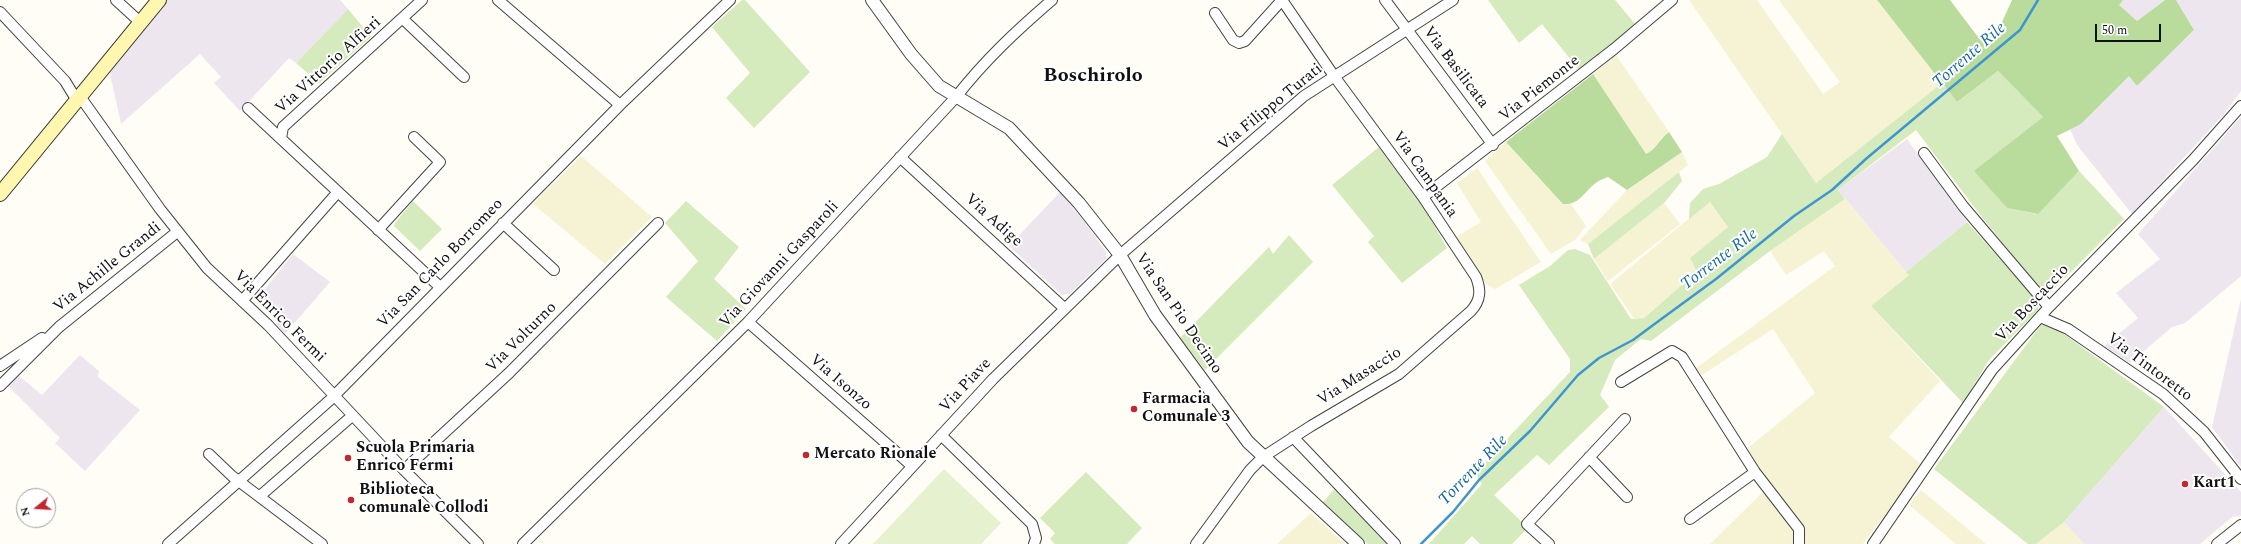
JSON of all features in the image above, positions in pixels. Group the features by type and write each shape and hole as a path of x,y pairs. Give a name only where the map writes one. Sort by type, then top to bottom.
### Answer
{"main road":[{"path":"0,194 79,95 159,0"}],"street":[{"path":"116,0 140,22"},
{"name":"Via Vittorio Alfieri","path":"281,138 283,127 403,19 422,0"},
{"path":"498,0 620,104"},
{"name":"Via San Carlo Borromeo","path":"168,544 334,396 620,104 730,0"},
{"name":"Via San Pio Decimo","path":"872,0 911,54 939,86 999,121 1018,136 1079,203 1120,255 1156,315 1248,442 1358,544"},
{"name":"Via Giovanni Gasparoli","path":"522,544 748,322 956,97 981,65 1012,34 1052,0"},
{"path":"1215,13 1233,40 1238,43 1245,41 1282,0"},
{"name":"Via Campania","path":"1282,0 1334,76 1423,197 1476,277 1480,286 1480,295"},
{"name":"Via Basilicata","path":"1385,0 1493,145"},
{"name":"Via Filippo Turati","path":"1120,255 1304,96 1453,0"},
{"name":"Via Piemonte","path":"1423,197 1493,145 1614,49 1672,0"},
{"name":"Via Enrico Fermi","path":"0,12 79,95 176,232 207,268 268,325 352,416 478,544"},
{"name":"Via Vittorio Alfieri","path":"403,19 464,77"},
{"name":"Via Boscaccio","path":"1873,544 1992,370 2048,307 2193,160 2241,106"},
{"path":"248,108 281,138 282,142 440,287"},
{"path":"378,230 440,162 414,137"},
{"path":"1924,153 1963,206 2048,307"},
{"name":"Via Adige","path":"900,157 1064,308"},
{"path":"242,301 337,193"},
{"path":"503,223 554,270"},
{"name":"Via Volturno","path":"404,470 509,373 658,223"},
{"name":"Via Achille Grandi","path":"0,366 59,327 176,232"},
{"name":"Via Piave","path":"841,544 1013,358 1120,255"},
{"name":"Via Masaccio","path":"1196,544 1250,470 1263,457 1399,374 1472,311 1478,304 1480,295"},
{"name":"Via Tintoretto","path":"2040,317 2068,329 2164,394 2204,432 2241,479"},
{"name":"Via Isonzo","path":"748,322 912,466"},
{"name":"Via Achille Grandi","path":"0,386 59,327"},
{"path":"1622,382 1672,351 1682,357 1755,472 1799,529 1799,544"},
{"path":"260,496 352,416"},
{"path":"1549,544 1527,524 1625,419"},
{"path":"941,435 1032,524 1036,538 1034,544"},
{"path":"1294,437 1395,544"},
{"path":"209,454 239,480 322,544"},
{"path":"1589,457 1628,497"},
{"path":"1690,519 1755,472"},
{"path":"2217,544 2241,524"}],"shaded area":[{"path":"167,0 340,0 348,9 296,63 289,58 240,111 214,83 221,77 200,54 121,124 109,69"},
{"path":"1689,0 1757,0 1823,94 1840,82 1779,0 1877,0 1942,83 1816,183"},
{"path":"2123,0 2165,0 2137,21 2118,5"},
{"path":"2176,0 2241,0 2241,91 2224,114 2132,214 2077,145 2070,129 2081,124 2129,75 2137,86 2194,30"},
{"path":"1616,55 1669,132 1661,138 1656,149 1646,155 1593,74"},
{"path":"2241,117 2241,276 2185,323 2172,327 2130,363 2104,346 2138,318 2116,293 2160,259 2138,234"},
{"path":"1907,139 1967,222 1906,272 1838,190"},
{"path":"1506,142 1563,204 1571,204 1586,226 1575,240 1551,254 1485,161"},
{"path":"1682,152 1688,165 1588,244 1580,240 1627,190"},
{"path":"581,156 652,217 605,264 533,204"},
{"path":"1477,168 1541,262 1495,289 1486,284 1456,237 1481,222 1457,183"},
{"path":"1060,192 1083,220 1106,252 1106,259 1069,294 1062,295 1009,246"},
{"path":"1845,199 1909,275 1871,306 1940,381 1889,437 1922,465 1863,544 1805,544 1802,526 1759,469 1748,448 1815,393 1773,329 1702,375 1696,368 1835,266 1824,251 1786,275 1770,251"},
{"path":"1710,201 1728,227 1690,258 1698,272 1644,318 1634,318 1610,284"},
{"path":"1664,203 1680,224 1608,281 1594,259"},
{"path":"293,254 330,282 285,334 276,324 279,318 257,299"},
{"path":"2241,299 2241,467 2212,427"},
{"path":"80,355 99,371 98,377 140,410 85,471 55,443 60,438 7,385 18,375 42,395"},
{"path":"2164,407 2241,492 2241,516 2232,517 2200,544 2084,544 2064,522"},
{"path":"1921,490 1986,544 1956,544 1909,505"},
{"path":"1764,491 1795,530 1795,544 1710,544"},
{"path":"1311,513 1345,544 1277,544"},
{"path":"2064,522 2084,544 2036,544"}],"green space":[{"path":"742,0 745,0 810,72 754,128 726,98 750,73 712,27"},
{"path":"1488,0 1615,0 1636,25 1580,71 1542,24 1519,43"},
{"path":"1877,0 1950,0 1981,41 1998,31 2012,0 2123,0 2119,5 2137,21 2165,0 2176,0 2194,30 2137,86 2129,76 2081,124 2057,136 2079,171 2038,214 2007,208 1974,171 2043,117 1998,71 1957,102"},
{"path":"348,9 371,37 319,83 296,63"},
{"path":"1998,71 2043,117 1975,171 2007,208 2037,214 2079,171 2124,219 2046,297 1981,216 1916,130 1838,190 1845,199 1770,251 1651,341 1641,339 1615,360 1600,395 1609,407 1549,465 1537,455 1494,495 1528,528 1512,544 1480,544 1472,536 1464,544 1429,544 1482,484 1475,473 1570,372 1570,359 1519,285 1550,266 1568,250 1575,249 1590,255 1631,319 1644,318 1697,272 1690,258 1728,227 1710,202 1689,219 1690,203 1703,189 1719,184 1767,157 1782,134 1816,183 1942,83 1957,102"},
{"path":"1593,74 1646,154 1650,152 1669,132 1682,152 1627,190 1608,177 1597,182 1578,200 1569,204 1563,204 1506,142"},
{"path":"1379,147 1425,209 1447,248 1402,283 1368,242 1374,236 1332,185"},
{"path":"1679,172 1682,181 1664,203 1594,259 1588,244"},
{"path":"413,201 442,229 420,251 394,226"},
{"path":"686,201 739,247 714,279 746,309 717,341 666,297 698,261 665,223"},
{"path":"1967,222 2039,303 2038,310 1989,360 1963,403 1871,306 1909,275 1906,272"},
{"path":"1289,235 1313,262 1205,370 1180,338 1269,247 1273,254"},
{"path":"2041,325 2053,326 2164,407 2064,522 2036,544 2028,544 1934,469"},
{"path":"944,469 1001,523 981,544 873,544"},
{"path":"1086,472 1142,528 1127,544 1055,544 1050,539 1055,533 1040,518"},
{"path":"1337,486 1389,544 1368,544 1323,502"}],"waterway":[{"name":"Torrente Rile","path":"1421,544 1453,512 1479,480 1530,431 1578,375 1599,358 1633,340 1716,279 1794,216 1832,190 1867,158 2020,30 2038,0"}],"place":[{"name":"Farmacia Comunale 3","path":"1134,409"},
{"name":"Mercato Rionale","path":"806,455"},
{"name":"Scuola Primaria Enrico Fermi","path":"348,458"},
{"name":"Kart1","path":"2185,484"},
{"name":"Biblioteca comunale Collodi","path":"351,500"}],"district":[{"name":"Boschirolo","path":"1093,77"}]}
